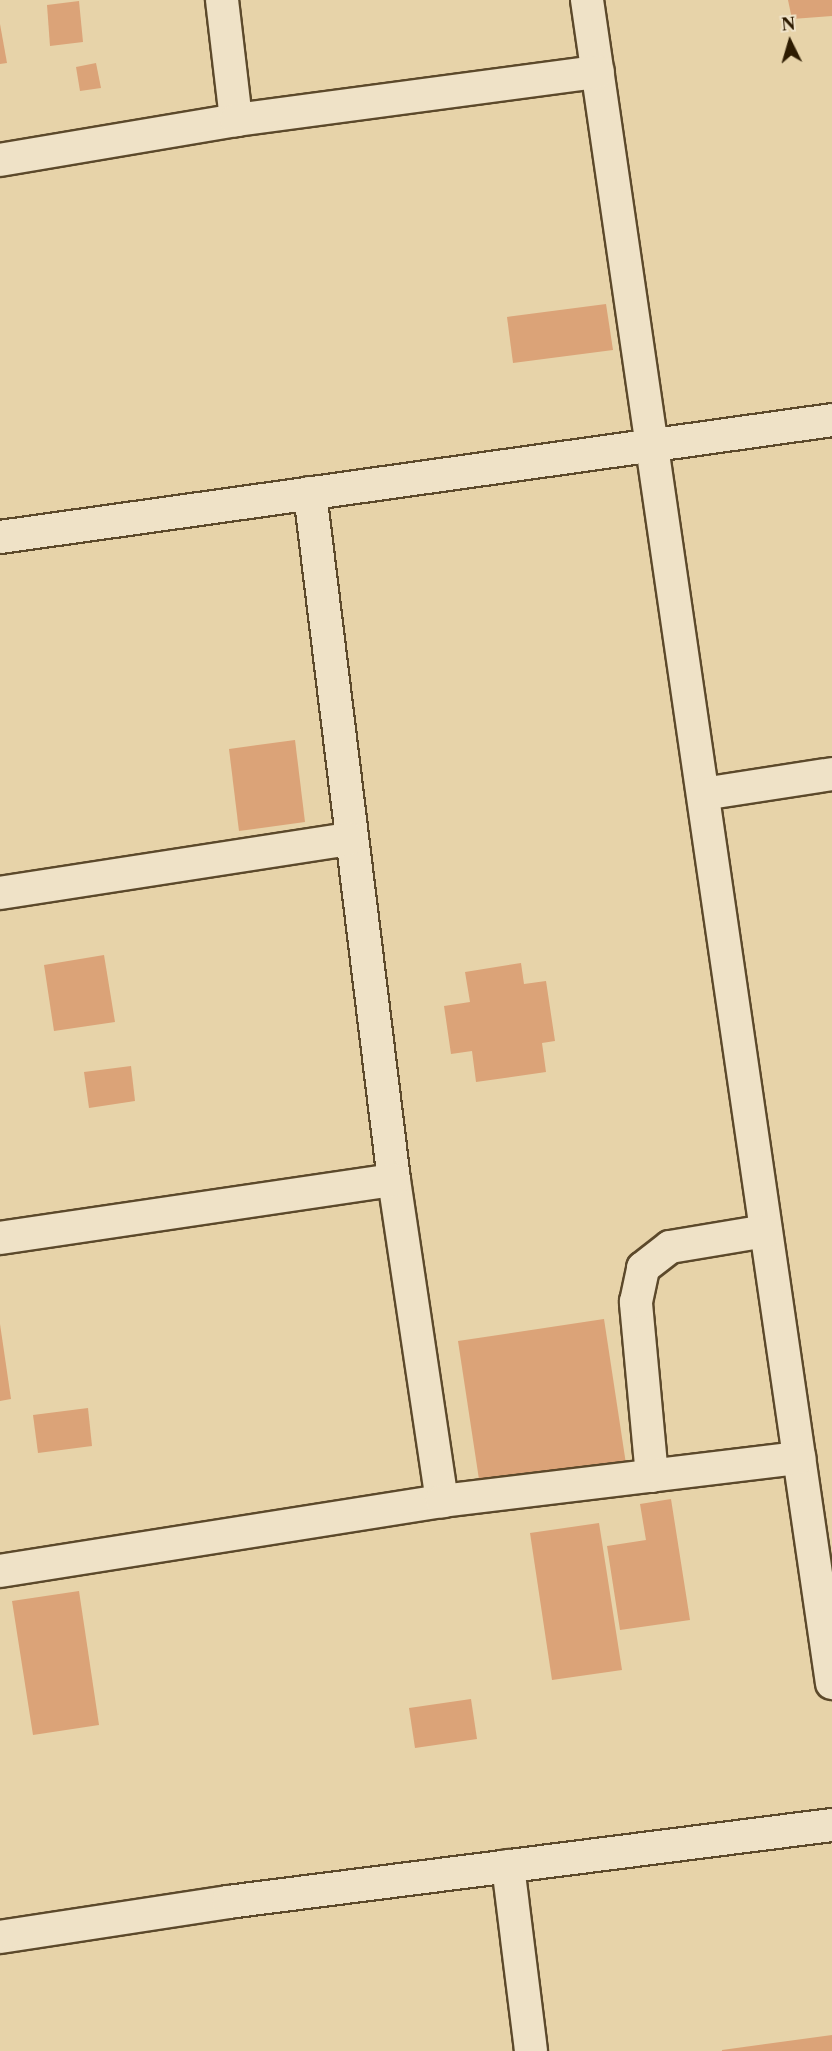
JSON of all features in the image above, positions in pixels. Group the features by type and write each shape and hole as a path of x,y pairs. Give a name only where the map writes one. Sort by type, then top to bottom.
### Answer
{"street":[{"path":"222,0 236,120"},
{"path":"587,0 832,1683"},
{"path":"0,160 236,120 598,72"},
{"path":"0,537 832,420"},
{"path":"310,494 350,839 394,1180 442,1501"},
{"path":"703,794 832,774"},
{"path":"0,893 350,839"},
{"path":"0,1238 394,1180"},
{"path":"652,1476 636,1302 643,1268 670,1247 766,1231"},
{"path":"0,1571 442,1501 799,1458"},
{"path":"0,1937 228,1902 832,1826"},
{"path":"508,1866 531,2051"}],"building":[{"path":"788,0 832,0 832,16 792,19"},
{"path":"79,1 83,42 50,46 47,5"},
{"path":"0,24 7,63 0,64"},
{"path":"96,63 101,88 80,91 76,67"},
{"path":"606,304 613,350 513,363 507,317"},
{"path":"295,740 305,822 239,831 229,749"},
{"path":"104,955 115,1022 54,1031 44,965"},
{"path":"521,963 524,984 546,981 555,1041 542,1043 546,1072 476,1082 472,1051 451,1054 444,1006 470,1002 465,972"},
{"path":"131,1066 135,1101 89,1108 84,1072"},
{"path":"604,1319 626,1464 480,1486 458,1341"},
{"path":"0,1324 11,1399 0,1401"},
{"path":"88,1408 92,1446 38,1453 33,1415"},
{"path":"671,1499 690,1620 620,1630 607,1546 646,1540 640,1504"},
{"path":"599,1523 622,1670 552,1680 530,1533"},
{"path":"79,1591 99,1725 33,1735 12,1601"},
{"path":"471,1699 477,1739 415,1748 409,1708"},
{"path":"832,2035 832,2051 722,2051 722,2050"}]}
